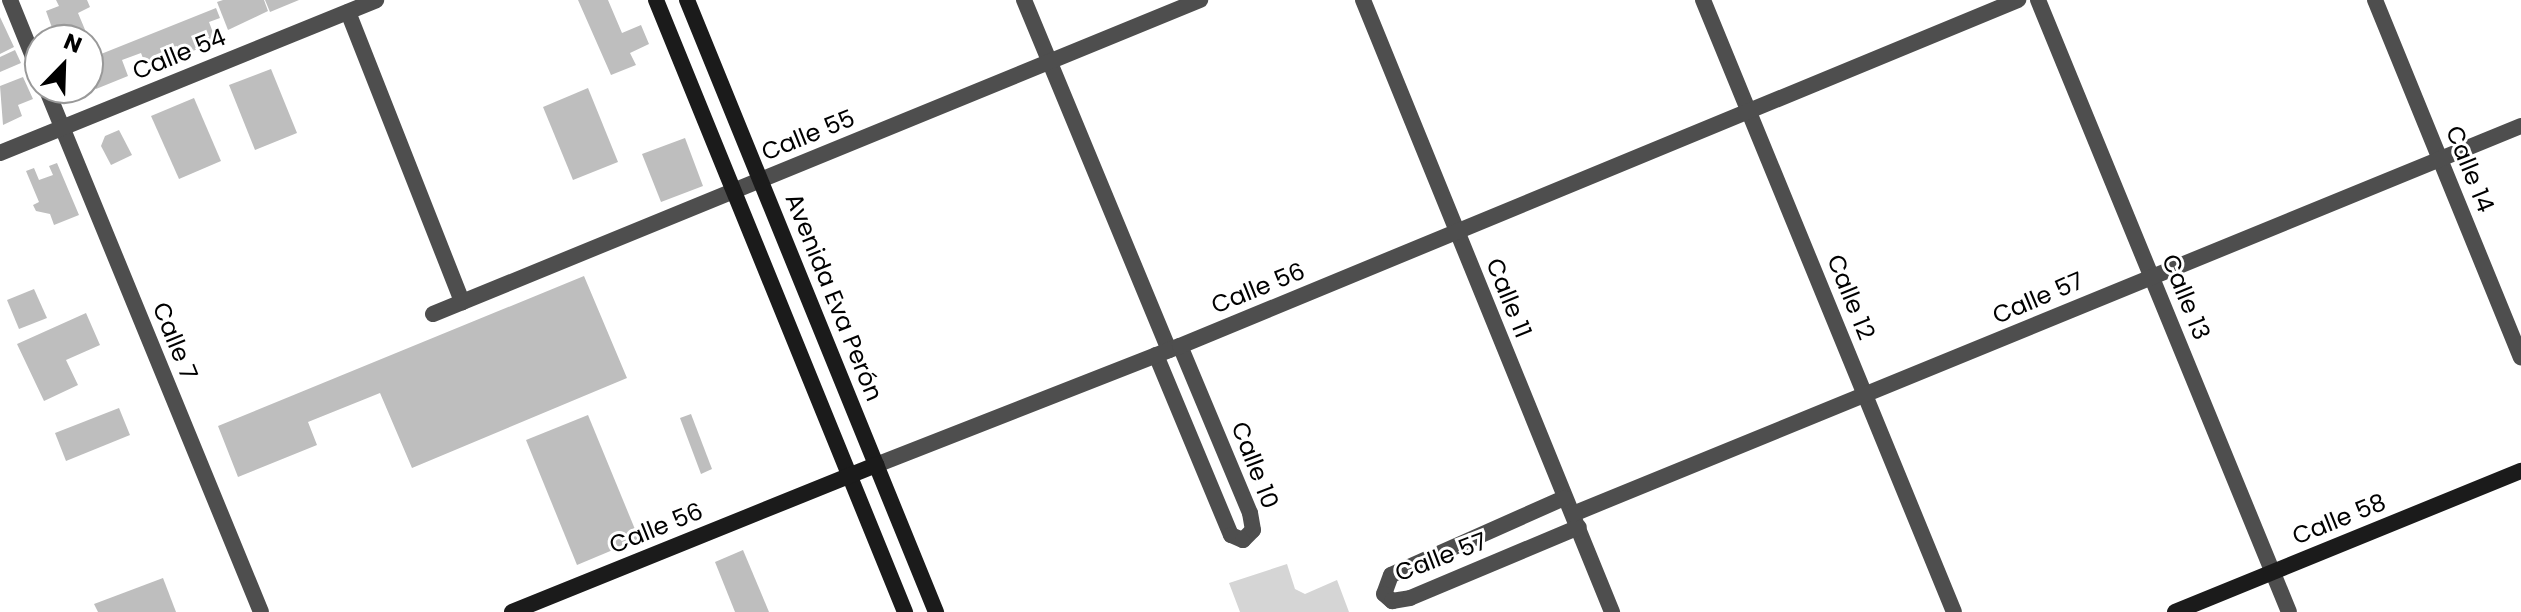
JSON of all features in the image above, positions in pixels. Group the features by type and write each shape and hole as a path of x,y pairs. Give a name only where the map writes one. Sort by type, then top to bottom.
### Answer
{"main road":[{"path":"656,0 905,612"},
{"name":"Avenida Eva Perón","path":"687,0 936,612"},
{"name":"Calle 56","path":"512,612 876,465"},
{"name":"Calle 58","path":"2175,612 2521,471"}],"street":[{"path":"10,0 24,35"},
{"name":"Calle 54","path":"0,153 376,0"},
{"name":"Calle 10","path":"1024,0 1169,350 1250,513 1253,530 1243,540 1231,535 1169,350"},
{"name":"Calle 55","path":"433,314 1200,0"},
{"name":"Calle 11","path":"1363,0 1612,612"},
{"name":"Calle 12","path":"1703,0 1954,612"},
{"name":"Calle 56","path":"876,465 1457,233 1748,108 2018,0"},
{"name":"Calle 13","path":"2038,0 2289,612"},
{"name":"Calle 14","path":"2375,0 2521,357"},
{"path":"348,12 462,302"},
{"name":"Calle 7","path":"52,104 261,612"},
{"name":"Calle 57","path":"1564,498 1391,575 1384,594 1392,601 1410,598 1576,521 1866,396 2521,126"}],"shaded area":[{"path":"1287,564 1295,589 1305,594 1337,580 1349,612 1240,612 1229,583"}],"building":[{"path":"56,0 87,0 90,7 78,13 83,24 51,24 46,11 59,6"},
{"path":"264,0 268,11 228,30 217,2"},
{"path":"265,0 299,0 270,12"},
{"path":"578,0 608,0 622,33 641,25 649,44 630,53 636,65 611,75"},
{"path":"216,8 220,18 209,22 215,38 196,45 198,49 182,55 177,46 168,48 167,56 146,66 141,53 122,60 128,76 104,86 104,53"},
{"path":"0,17 14,47 0,54"},
{"path":"15,50 21,63 0,72 0,57"},
{"path":"271,69 297,133 255,150 229,85"},
{"path":"24,79 24,103 18,105 22,116 3,125 0,86"},
{"path":"588,88 618,162 573,180 543,107"},
{"path":"194,98 221,161 179,179 151,116"},
{"path":"119,130 132,155 111,165 101,146 105,136"},
{"path":"685,138 703,186 661,202 642,154"},
{"path":"57,163 79,215 54,225 50,214 36,211 33,205 39,202 26,171 34,168 39,180 53,175 49,166"},
{"path":"584,276 627,378 412,468 380,393 308,422 317,445 238,477 218,426"},
{"path":"34,289 47,318 19,329 7,300"},
{"path":"86,313 100,345 66,360 78,385 44,401 17,344"},
{"path":"119,408 130,435 66,461 55,433"},
{"path":"691,414 712,469 701,474 680,418"},
{"path":"588,415 639,539 577,565 526,440"},
{"path":"743,550 769,612 735,612 715,562"},
{"path":"163,578 176,612 98,612 94,604"}]}
